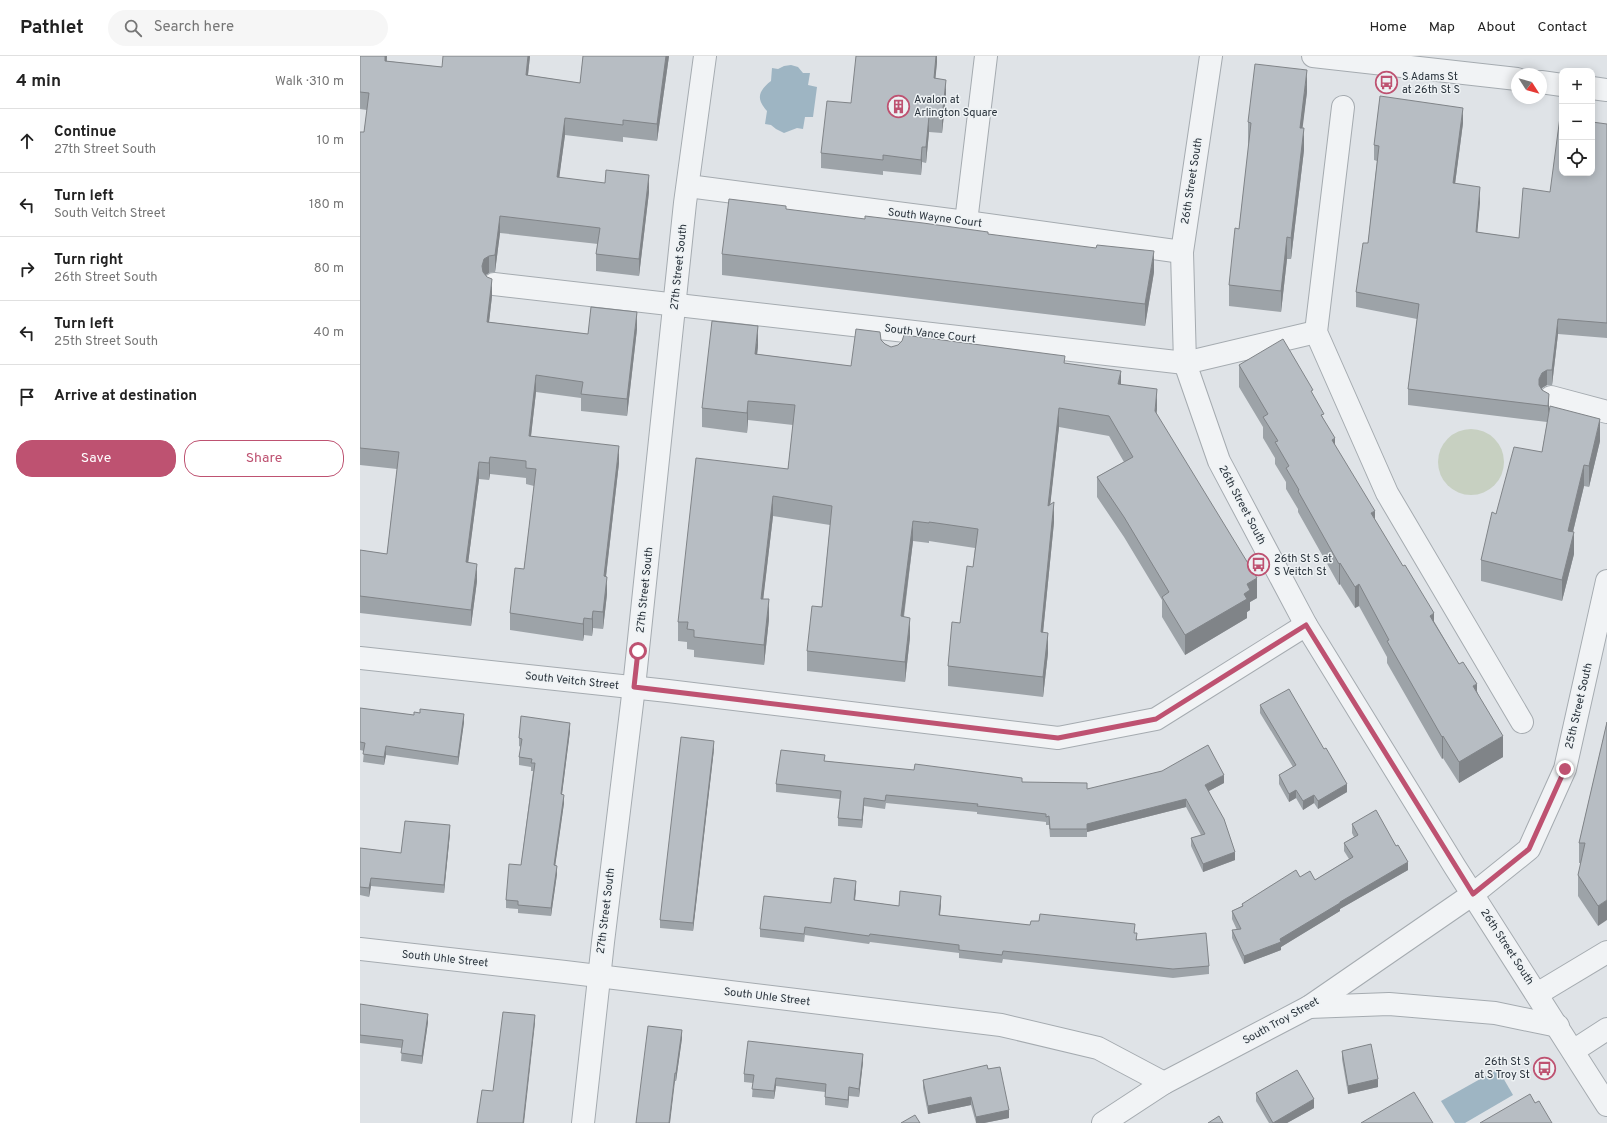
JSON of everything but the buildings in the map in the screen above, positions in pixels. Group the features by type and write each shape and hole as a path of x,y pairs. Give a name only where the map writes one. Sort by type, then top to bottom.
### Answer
{"street":[{"name":"27th Street South","path":"583,1123 634,687 688,186 705,56"},
{"path":"966,222 986,56"},
{"name":"26th Street South","path":"1211,56 1182,252 1185,363 1219,461 1306,625 1473,894 1607,1105"},
{"path":"1313,56 1511,78"},
{"path":"1547,83 1559,85"},
{"path":"1595,88 1607,90"},
{"path":"1343,107 1316,332 1387,493 1522,722"},
{"name":"South Wayne Court","path":"688,186 1182,252"},
{"name":"South Vance Court","path":"494,284 675,305 894,338 1185,363 1316,332"},
{"path":"1551,397 1607,412"},
{"name":"25th Street South","path":"1473,894 1529,849 1565,769 1607,581"},
{"name":"South Veitch Street","path":"360,658 634,687 1058,738 1156,719 1306,625"},
{"name":"South Troy Street","path":"1103,1123 1164,1083 1310,1007 1473,894"},
{"name":"South Uhle Street","path":"360,949 599,976 1001,1025 1098,1048 1164,1083"},
{"path":"1537,994 1607,952"},
{"path":"1310,1007 1389,1004 1495,1013 1558,1026"},
{"path":"1573,1051 1607,1029"}],"green space":[{"path":"1471,429 1484,431 1494,439 1502,449 1504,462 1502,475 1494,485 1484,493 1471,495 1458,493 1448,485 1440,475 1438,462 1440,449 1448,439 1458,431"}],"water":[{"path":"791,65 798,67 803,73 810,73 808,85 817,87 813,117 805,117 803,129 797,128 784,133 771,125 765,124 767,111 761,103 760,95 763,88 771,81 772,68 778,69"},
{"path":"1498,1069 1513,1095 1465,1123 1455,1123 1441,1101"}],"place":[{"name":"S Adams St at 26th St S","path":"1387,83"},
{"name":"Avalon at Arlington Square","path":"899,106"},
{"name":"26th St S at S Veitch St","path":"1259,565"},
{"name":"26th St S at S Troy St","path":"1545,1068"}],"route":[{"path":"638,651 634,687 1058,738 1156,719 1306,625 1473,894 1529,849 1565,769"}]}
